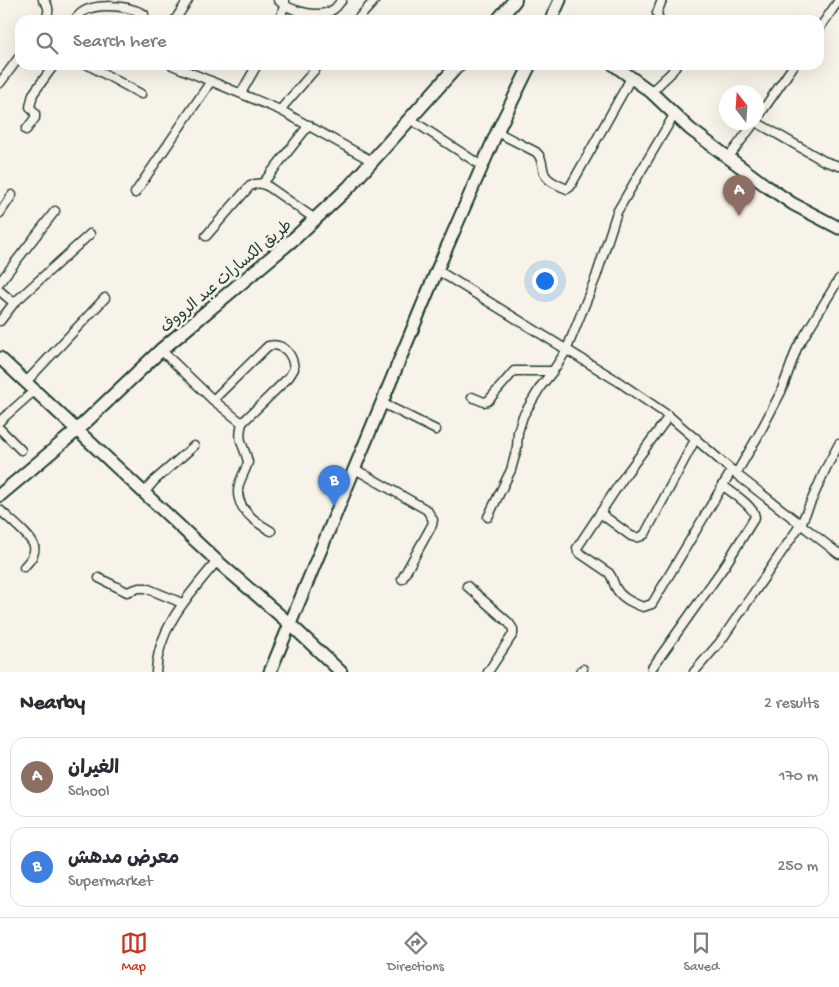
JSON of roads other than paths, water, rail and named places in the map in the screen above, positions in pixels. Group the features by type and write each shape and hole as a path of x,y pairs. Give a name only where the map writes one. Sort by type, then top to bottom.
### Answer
{"main road":[{"path":"502,15 515,0"},
{"name":"طريق الكسارات عبد الرووف","path":"0,494 76,431 161,350 315,219 349,187 454,70"}],"street":[{"path":"43,0 49,10 48,15"},
{"path":"179,15 188,0"},
{"path":"281,15 282,2 310,13 321,13 335,9 342,0"},
{"path":"362,15 375,0"},
{"path":"553,15 560,0"},
{"path":"658,15 662,0"},
{"path":"824,22 839,0"},
{"path":"78,15 104,5 124,7 144,14"},
{"path":"0,83 15,63"},
{"path":"26,130 35,118 35,113 30,107 33,94 48,70"},
{"path":"97,70 141,94"},
{"path":"184,70 280,110 372,161"},
{"path":"241,93 254,70"},
{"path":"280,110 315,70"},
{"path":"270,672 437,270 497,132 528,70"},
{"path":"621,70 651,92 674,115 728,158 786,199 839,228"},
{"path":"651,92 673,70"},
{"path":"764,110 791,70"},
{"path":"497,132 541,156 545,175 567,190 570,188 631,78"},
{"path":"135,193 211,81"},
{"path":"488,517 511,470 523,416 541,386 566,351 596,277 616,212 674,115"},
{"path":"410,119 482,166"},
{"path":"263,183 309,126"},
{"path":"764,127 810,153 839,166"},
{"path":"728,158 750,130"},
{"path":"206,236 250,186 256,183 263,183 315,219"},
{"path":"0,213 12,195"},
{"path":"0,282 55,211"},
{"path":"0,321 14,303 90,234"},
{"path":"437,270 616,380 669,416 734,472 839,554"},
{"path":"669,416 579,543 578,552 609,573 612,576 614,586 621,595 635,604 646,607 655,600 722,485 734,472 758,436 781,392 797,348 839,279"},
{"path":"0,291 14,303"},
{"path":"26,382 105,298"},
{"path":"213,400 268,346 274,344 281,346 290,354 294,368 289,377 242,423 240,434 241,445 248,462 239,484 238,491 241,507 271,531"},
{"path":"161,350 213,400 242,423"},
{"path":"0,358 217,561 290,624 341,672"},
{"path":"472,397 484,402 488,401 514,371 553,371"},
{"path":"0,421 35,390"},
{"path":"382,403 436,430"},
{"path":"0,429 21,450"},
{"path":"600,513 631,536 641,537 650,527 696,438"},
{"path":"694,672 720,642 801,524 839,444"},
{"path":"144,493 155,480 194,446"},
{"path":"355,469 427,510 431,515 432,525 402,579"},
{"path":"652,668 726,564 755,517 752,510 722,485"},
{"path":"0,510 34,546 33,557 24,567"},
{"path":"156,672 160,647 169,623 182,603 217,561"},
{"path":"99,578 127,592 138,588 146,588 182,603"},
{"path":"466,586 509,623 513,629 513,634 488,672"}],"place":[{"name":"الغيران","path":"739,216"},
{"name":"معرض مدهش","path":"334,506"}]}
